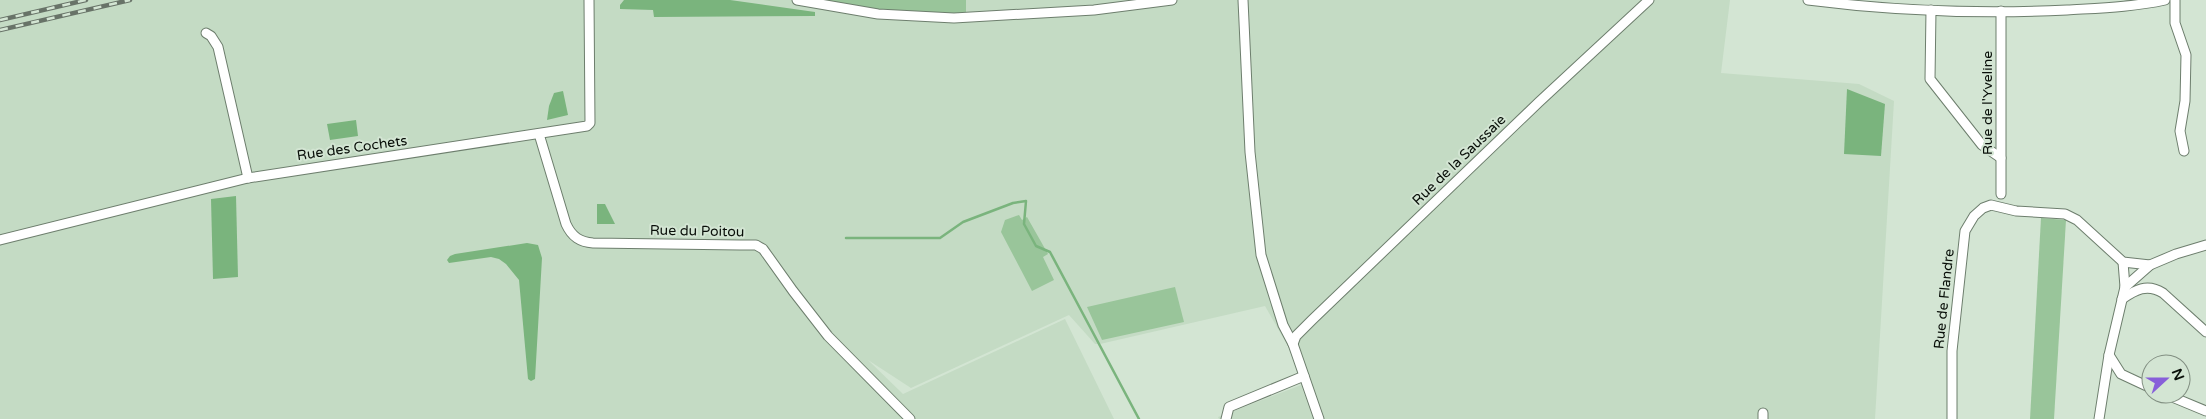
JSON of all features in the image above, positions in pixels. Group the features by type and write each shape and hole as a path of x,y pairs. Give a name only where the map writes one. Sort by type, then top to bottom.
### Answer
{"street":[{"name":"Rue des Cochets","path":"0,240 248,178 586,126 590,123 589,0"},
{"path":"797,0 878,14 954,18 1094,10 1172,0"},
{"path":"1243,0 1250,152 1262,255 1282,325 1293,344 1319,419"},
{"name":"Rue de la Saussaie","path":"1293,344 1296,336 1312,320 1532,109 1649,0"},
{"path":"1808,0 1875,8 2001,11 2096,8 2165,0"},
{"path":"2175,0 2175,23 2186,61 2186,101 2180,131 2184,151"},
{"path":"1931,10 1930,79 1982,145 2001,158"},
{"name":"Rue de l'Yveline","path":"2001,11 2001,194"},
{"path":"206,33 212,36 218,47 248,178"},
{"name":"Rue du Poitou","path":"539,134 566,224 575,237 594,243 756,245 763,249 828,336 910,419"},
{"name":"Rue de Flandre","path":"1952,419 1952,357 1965,231 1970,221 1983,208 1991,205 2001,208 2070,215 2124,266"},
{"path":"2125,287 2150,265 2176,254 2206,245"},
{"path":"2099,419 2109,355 2125,287 2124,266 2150,265"},
{"path":"2122,299 2140,289 2156,289 2163,293 2206,332"},
{"path":"2109,355 2121,374 2141,383"},
{"path":"1226,419 1229,407 1304,376"},
{"path":"2189,404 2206,411"}],"shaded area":[{"path":"0,0 794,0 966,17 966,0 1730,0 1721,73 1859,84 1894,101 1875,419 1324,419 1314,392 1265,306 1100,344 1095,344 1069,315 911,388 868,360 903,394 1065,319 1114,419 0,419"},
{"path":"624,0 730,0 815,12 815,16 654,17 653,10 620,9 620,5"},
{"path":"794,0 966,0 966,17 878,14"},
{"path":"1847,89 1885,104 1881,156 1844,154"},
{"path":"563,91 568,115 547,120 549,106 554,93"},
{"path":"356,120 358,136 330,140 327,124"},
{"path":"236,196 238,277 213,279 211,199"},
{"path":"597,204 605,204 615,224 597,224"},
{"path":"1019,215 1022,220 1027,217 1048,254 1043,257 1054,280 1032,291 1001,232 1005,220"},
{"path":"2041,218 2066,220 2054,419 2030,419"},
{"path":"527,243 538,245 542,258 535,379 531,381 528,379 519,280 506,264 499,259 491,257 449,263 447,260 455,254"},
{"path":"1175,287 1184,322 1102,340 1087,307"},
{"path":"1301,385 1313,419 1219,419 1218,417"}],"waterway":[{"path":"846,238 940,238 963,222 1013,203 1026,201 1024,224 1036,246 1050,252 1139,419"}],"railway":[{"path":"0,20 86,0"},
{"path":"0,30 130,0"}]}
